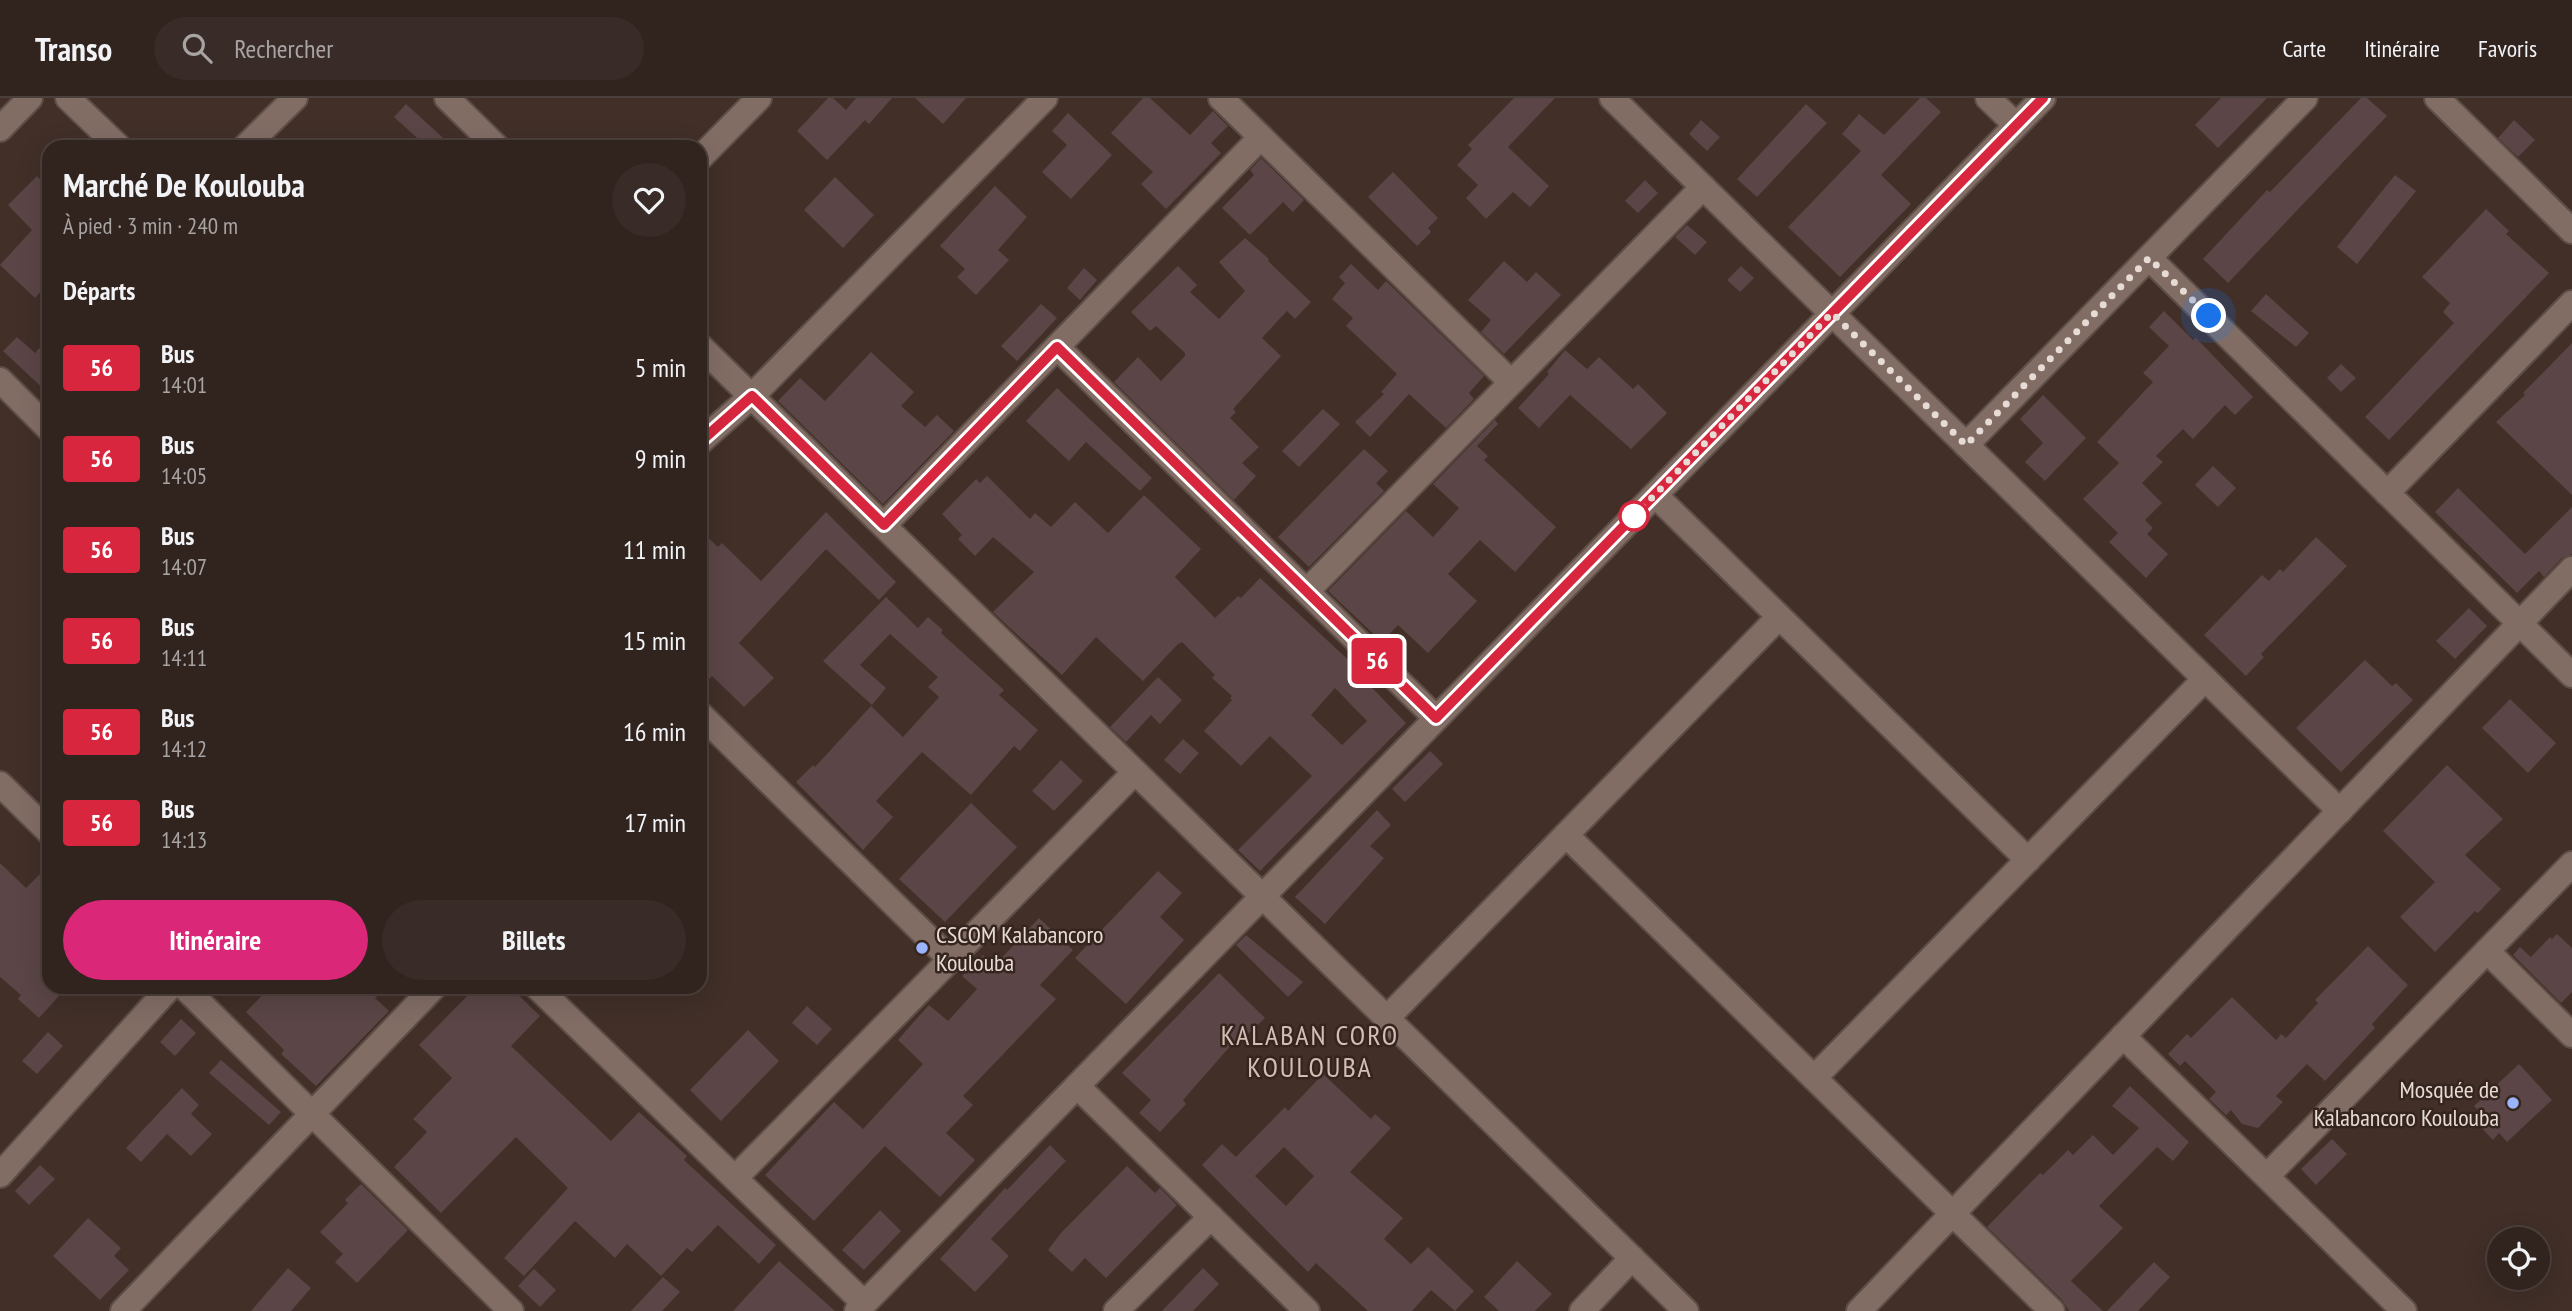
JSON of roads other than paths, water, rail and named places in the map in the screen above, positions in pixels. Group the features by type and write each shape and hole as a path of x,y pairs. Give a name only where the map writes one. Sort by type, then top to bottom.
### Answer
{"street":[{"path":"0,129 30,98"},
{"path":"68,98 112,140"},
{"path":"252,140 295,98"},
{"path":"447,98 490,140"},
{"path":"707,151 759,98"},
{"path":"707,436 752,396 1045,98"},
{"path":"1221,98 1511,382"},
{"path":"1612,98 2340,811"},
{"path":"1988,98 2016,125"},
{"path":"544,994 735,1178 861,1307 2043,98"},
{"path":"1966,445 2305,98"},
{"path":"2437,98 2572,231"},
{"path":"884,525 1261,137"},
{"path":"1307,591 1703,187"},
{"path":"2149,258 2572,675"},
{"path":"2387,493 2572,303"},
{"path":"1057,347 1436,718"},
{"path":"707,353 1686,1311"},
{"path":"0,380 42,422"},
{"path":"1655,495 2028,860"},
{"path":"1859,1311 2572,569"},
{"path":"1387,1018 1779,617"},
{"path":"1814,1078 2204,679"},
{"path":"707,721 950,960"},
{"path":"735,1178 1135,772"},
{"path":"0,784 42,822"},
{"path":"1566,835 2052,1311"},
{"path":"2267,1176 2572,864"},
{"path":"2487,951 2572,1034"},
{"path":"2,1167 163,994"},
{"path":"191,994 510,1311"},
{"path":"123,1311 427,994"},
{"path":"2123,1036 2404,1311"},
{"path":"1077,1086 1307,1311"},
{"path":"1116,1311 1211,1217"},
{"path":"1582,1311 1632,1258"}],"place":[{"name":"CSCOM Kalabancoro Koulouba","path":"922,948"},
{"name":"Mosquée de Kalabancoro Koulouba","path":"2513,1103"}],"district":[{"name":"KALABAN CORO KOULOUBA","path":"1310,1050"}]}
